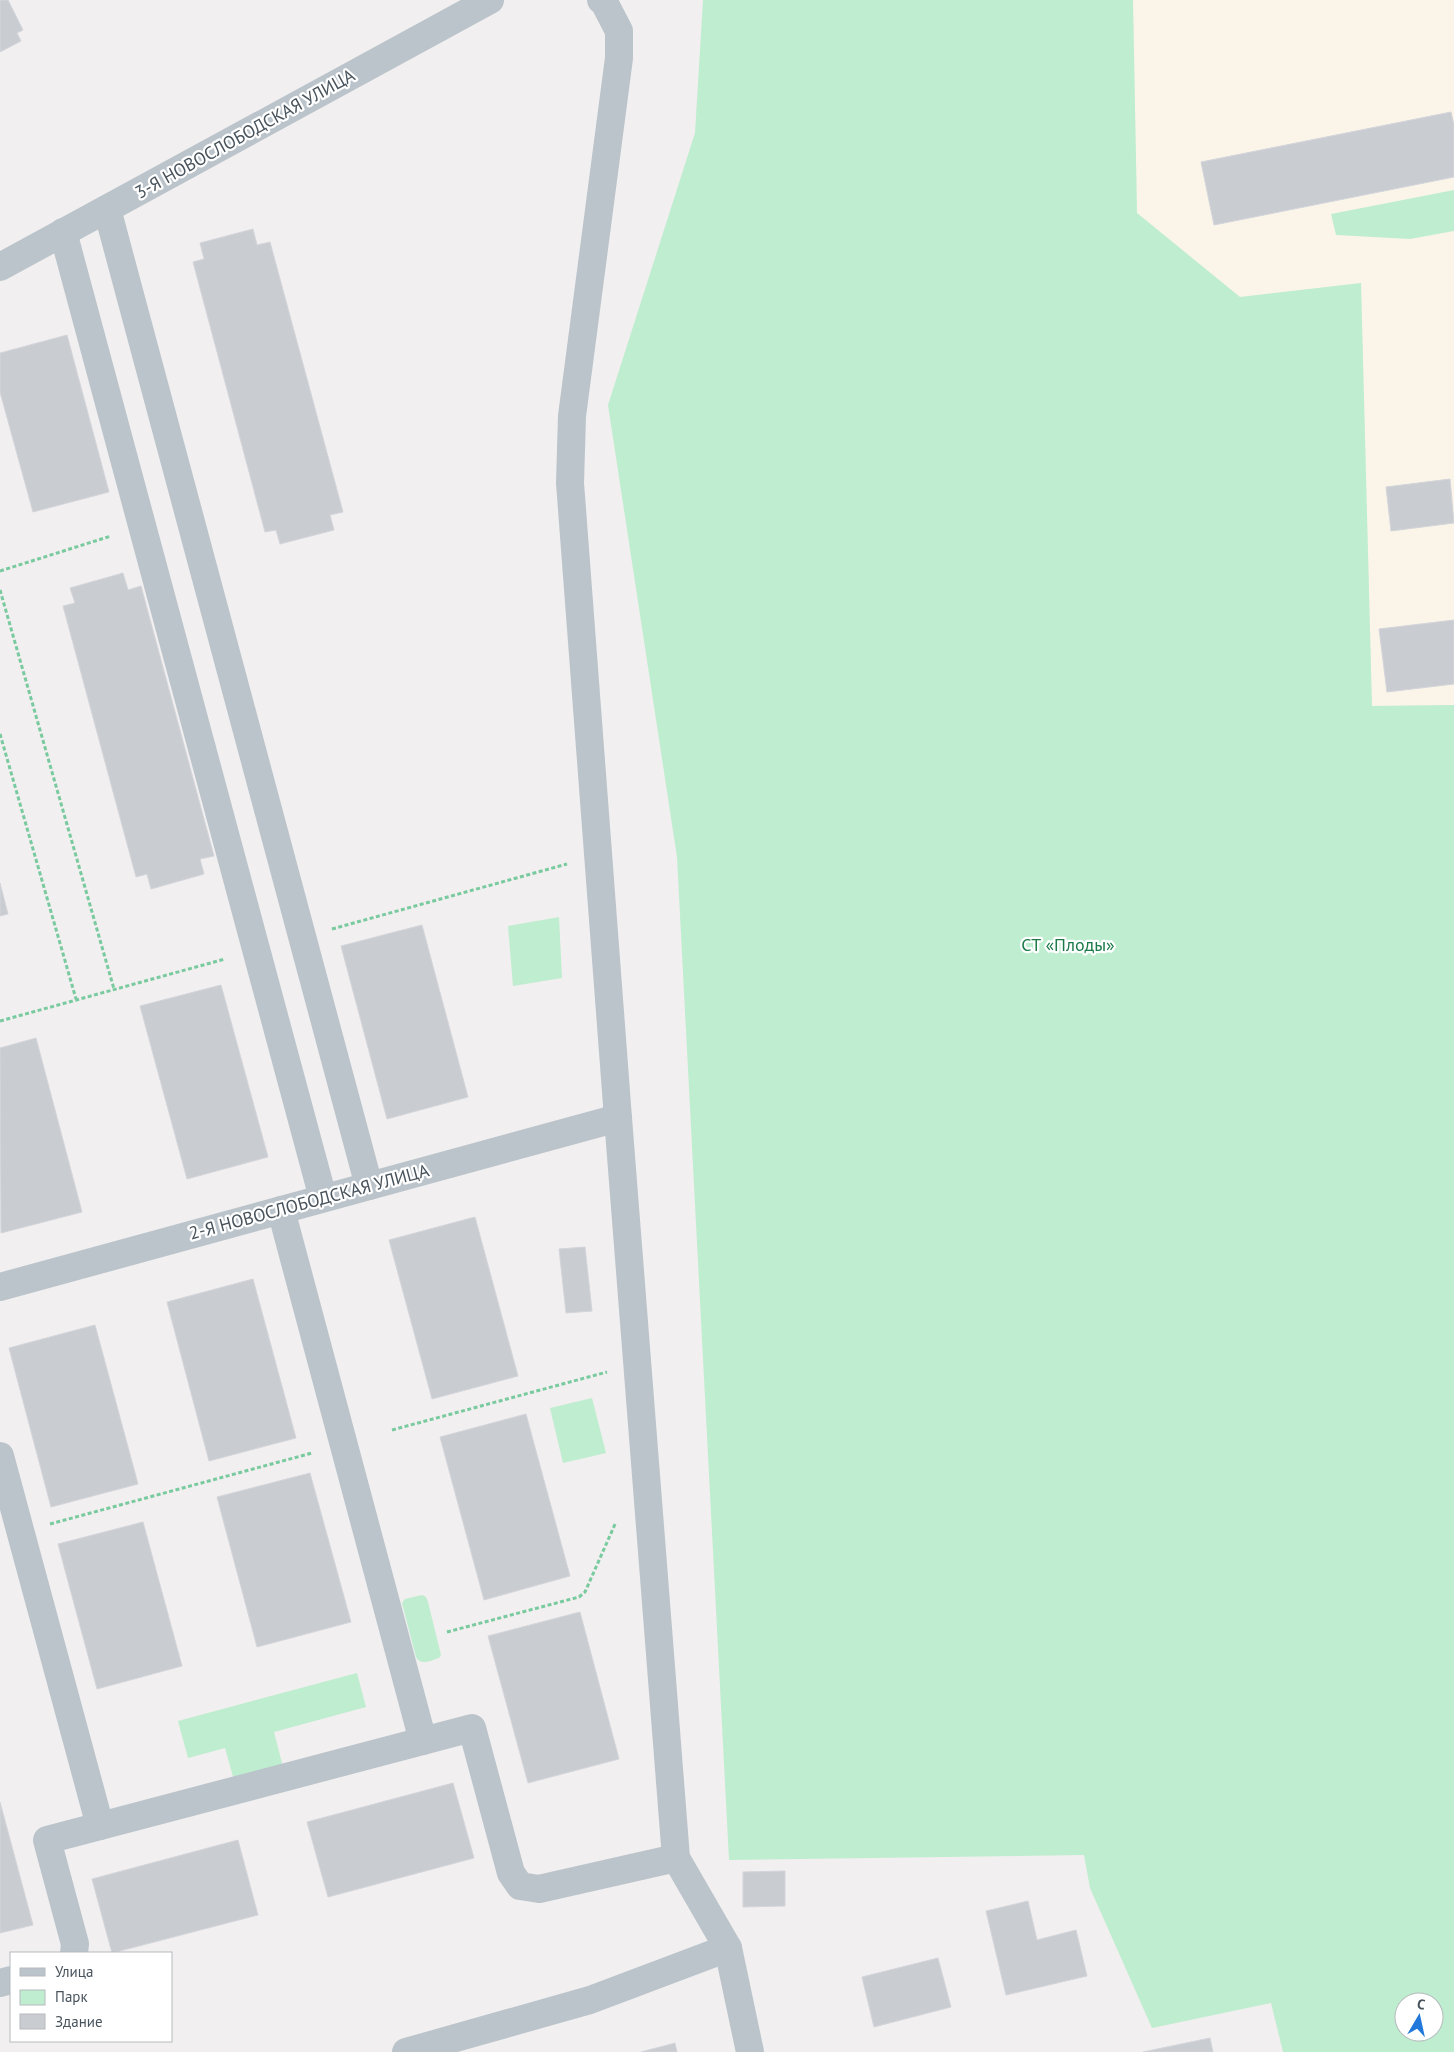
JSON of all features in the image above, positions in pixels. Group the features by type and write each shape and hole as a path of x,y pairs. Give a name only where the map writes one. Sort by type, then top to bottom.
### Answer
{"street":[{"name":"3-Я НОВОСЛОБОДСКАЯ УЛИЦА","path":"0,267 490,0"},
{"path":"601,0 604,2 619,31 619,58 572,416 570,483 676,1858 728,1948 750,2052"},
{"path":"106,209 369,1186"},
{"path":"63,232 323,1198"},
{"name":"2-Я НОВОСЛОБОДСКАЯ УЛИЦА","path":"0,1287 618,1118"},
{"path":"281,1210 423,1741"},
{"path":"0,1456 100,1826"},
{"path":"74,1952 75,1944 47,1840 472,1728 512,1873 520,1886 539,1889 676,1858"},
{"path":"406,2052 590,2000 728,1948"}],"path":[{"path":"0,571 142,526"},
{"path":"0,590 114,989"},
{"path":"0,734 76,999"},
{"path":"392,1430 608,1372"},
{"path":"20,1532 344,1445"},
{"path":"447,1632 579,1597 586,1592 619,1514"}],"shaded area":[{"path":"1133,0 1454,0 1454,705 1372,706 1361,283 1240,297 1137,213"}],"green space":[{"name":"СТ «Плоды»","path":"703,0 1133,0 1137,213 1240,297 1361,283 1372,706 1454,705 1454,2052 1283,2052 1271,2003 1152,2028 1090,1888 1084,1855 729,1860 677,857 608,405 695,133"},
{"path":"1454,190 1454,231 1410,239 1336,235 1331,214"},
{"path":"559,917 562,978 513,986 508,926"},
{"path":"592,1398 606,1453 563,1463 550,1408"},
{"path":"422,1595 426,1597 428,1602 441,1655 439,1658 426,1662 418,1660 416,1657 402,1603 405,1599"},
{"path":"357,1673 366,1707 274,1732 283,1767 234,1780 225,1748 188,1758 178,1721"}],"building":[{"path":"0,0 8,0 23,30 17,33 21,41 0,52"},
{"path":"1451,112 1454,125 1454,177 1214,225 1201,162"},
{"path":"253,229 257,245 270,242 343,512 330,515 334,530 280,544 276,530 265,532 193,262 204,259 200,243"},
{"path":"67,335 109,492 33,512 0,392 0,353"},
{"path":"1450,479 1454,523 1391,531 1386,487"},
{"path":"123,573 128,590 141,586 214,856 200,859 204,874 151,889 147,874 136,877 63,606 75,603 70,588"},
{"path":"1454,620 1454,684 1387,692 1379,629"},
{"path":"0,883 8,914 0,916"},
{"path":"422,925 468,1097 387,1119 341,946"},
{"path":"221,985 268,1157 187,1179 140,1006"},
{"path":"36,1038 82,1212 1,1233 0,1048"},
{"path":"475,1217 518,1376 432,1399 389,1240"},
{"path":"585,1247 592,1311 566,1313 559,1249"},
{"path":"253,1279 296,1438 209,1461 167,1302"},
{"path":"95,1325 138,1484 51,1507 9,1348"},
{"path":"526,1414 570,1576 484,1600 440,1437"},
{"path":"310,1473 351,1622 257,1647 217,1497"},
{"path":"143,1522 182,1666 97,1689 58,1544"},
{"path":"580,1612 619,1759 528,1783 488,1636"},
{"path":"453,1783 474,1858 328,1897 307,1822"},
{"path":"0,1802 33,1925 0,1933"},
{"path":"238,1840 258,1915 112,1952 92,1879"},
{"path":"785,1871 785,1906 743,1907 743,1872"},
{"path":"1028,1901 1037,1940 1076,1930 1087,1976 1006,1995 986,1911"},
{"path":"938,1958 951,2007 874,2027 862,1977"},
{"path":"1210,2038 1213,2052 1143,2052"},
{"path":"675,2043 677,2052 641,2052"}]}
